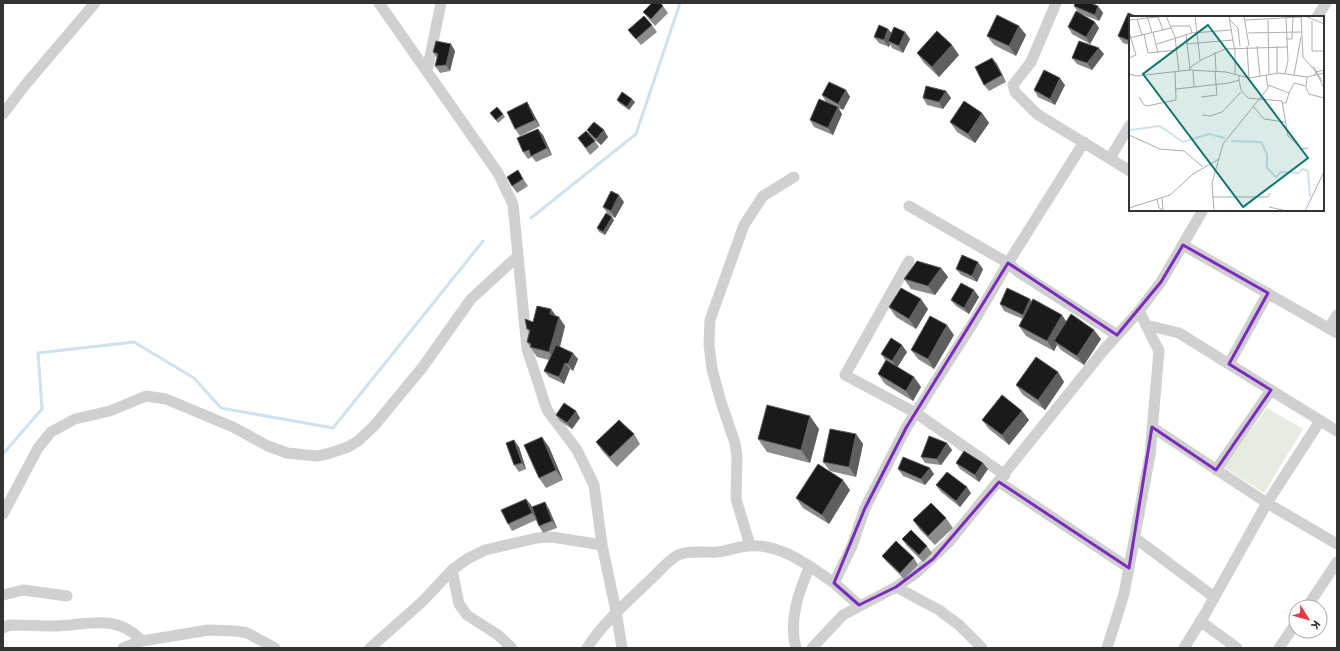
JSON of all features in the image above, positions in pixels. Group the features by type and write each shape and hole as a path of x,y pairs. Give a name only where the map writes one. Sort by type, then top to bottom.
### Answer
{"street":[{"path":"3,114 26,84 95,3"},
{"path":"379,3 498,173 513,204 527,349 547,410 577,450 594,485 602,545 622,648"},
{"path":"427,71 441,3"},
{"path":"1056,3 1031,62 1013,85 1013,88 1037,114 1129,170"},
{"path":"1319,16 1326,3"},
{"path":"1110,158 1129,126"},
{"path":"834,583 852,546 865,508 916,413 1084,142"},
{"path":"750,546 736,499 737,457 734,443 712,369 709,344 710,320 744,226 763,196 794,177"},
{"path":"909,206 1008,263 1017,271 1117,335"},
{"path":"812,648 843,615 859,605 896,587 933,559 949,542 1117,335 1139,311 1161,282 1183,245 1198,212"},
{"path":"1183,245 1333,330 1337,315"},
{"path":"3,514 38,448 51,432 75,419 110,411 146,396 166,399 233,427 268,446 287,453 317,456 327,454 358,441 374,426 422,368 471,299 518,256"},
{"path":"909,261 845,375 916,413 1002,478 1129,568"},
{"path":"1229,364 1268,293"},
{"path":"1107,648 1124,594 1150,455 1159,351 1139,311"},
{"path":"1146,325 1179,333 1337,431"},
{"path":"1216,470 1271,390"},
{"path":"1184,648 1267,503 1320,420"},
{"path":"1152,427 1267,503 1337,544"},
{"path":"370,648 423,601 452,570 467,559 485,550 537,538 552,537 602,545"},
{"path":"1135,538 1214,597"},
{"path":"587,648 606,621 666,564 678,555 720,552 750,546 764,546 778,550 810,566 834,583 859,605"},
{"path":"1312,599 1337,562"},
{"path":"796,648 793,635 796,607 800,589 810,566"},
{"path":"452,570 459,604 466,615 498,635 512,648"},
{"path":"896,587 939,610 959,625 982,648"},
{"path":"3,595 23,590 67,596"},
{"path":"1200,621 1238,648"},
{"path":"3,628 9,625 56,626 101,622 116,625 134,632 142,641"},
{"path":"123,648 142,641 203,631 236,631 260,639 275,648"},
{"path":"1279,648 1288,635"}],"highlighted area":[{"path":"1183,245 1268,293 1229,364 1271,390 1216,470 1152,427 1129,568 999,482 933,559 896,587 859,605 834,583 865,508 906,428 1008,263 1117,335 1161,282"}],"shaded area":[{"path":"1267,408 1303,429 1264,493 1224,467"}],"building":[{"path":"652,3 660,3 663,6 651,19 643,12"},
{"path":"1075,3 1090,3 1098,6 1095,15 1074,6"},
{"path":"1076,11 1095,22 1086,37 1068,27"},
{"path":"1128,13 1136,16 1129,16 1129,41 1118,36"},
{"path":"997,15 1019,26 1009,46 987,36"},
{"path":"644,16 652,25 636,39 628,30"},
{"path":"879,25 888,29 884,40 874,37"},
{"path":"894,27 905,32 899,46 888,41"},
{"path":"937,31 952,45 932,67 917,53"},
{"path":"436,41 451,44 446,65 435,66 438,54 433,52"},
{"path":"1079,41 1099,48 1087,63 1072,58"},
{"path":"992,58 1002,75 984,85 975,67"},
{"path":"1044,70 1060,78 1050,99 1034,90"},
{"path":"829,82 846,90 838,104 822,95"},
{"path":"926,86 946,91 939,102 923,98"},
{"path":"622,92 632,99 627,107 617,100"},
{"path":"819,99 838,107 828,128 810,120"},
{"path":"964,101 982,113 968,134 950,122"},
{"path":"527,102 535,120 515,129 507,112"},
{"path":"497,107 503,114 496,120 490,113"},
{"path":"594,122 604,130 596,139 587,130"},
{"path":"538,129 547,148 531,156 529,150 523,152 517,138"},
{"path":"586,131 595,141 586,148 578,138"},
{"path":"518,170 523,179 512,186 507,177"},
{"path":"611,191 619,195 611,211 603,207"},
{"path":"606,213 612,217 603,232 597,228"},
{"path":"962,255 978,262 972,276 956,269"},
{"path":"917,261 941,268 928,286 904,279"},
{"path":"961,283 974,290 964,308 951,300"},
{"path":"901,288 921,299 909,319 889,307"},
{"path":"1007,288 1030,299 1023,315 1000,304"},
{"path":"1033,299 1062,315 1047,341 1019,326"},
{"path":"537,306 551,309 550,314 559,317 549,352 530,347 531,344 527,342 530,330 527,329 525,319 533,322"},
{"path":"1071,314 1094,330 1077,356 1054,341"},
{"path":"930,316 947,325 928,359 911,350"},
{"path":"891,338 902,345 892,361 881,354"},
{"path":"556,345 573,353 568,364 565,363 559,377 544,371"},
{"path":"1036,357 1058,372 1038,400 1016,385"},
{"path":"886,360 914,377 906,391 878,374"},
{"path":"1002,395 1022,411 1002,435 982,420"},
{"path":"564,403 576,411 567,423 556,415"},
{"path":"767,405 810,416 801,450 758,439"},
{"path":"619,420 634,434 610,457 596,442"},
{"path":"830,429 856,434 849,467 823,462"},
{"path":"929,436 947,443 937,459 921,457"},
{"path":"542,437 556,470 539,478 524,445"},
{"path":"514,440 522,463 514,465 506,443"},
{"path":"964,451 983,463 975,475 956,463"},
{"path":"903,457 930,468 921,479 898,469"},
{"path":"818,464 843,480 822,515 796,498"},
{"path":"947,472 967,487 956,501 936,485"},
{"path":"526,499 532,513 508,524 501,510"},
{"path":"545,502 552,521 539,526 532,507"},
{"path":"931,503 946,518 928,536 913,520"},
{"path":"911,530 927,546 919,555 902,539"},
{"path":"896,541 914,558 900,573 882,556"}],"waterway":[{"path":"531,218 636,134 680,3"},
{"path":"3,454 42,409 38,353 134,342 194,378 221,408 333,428 483,241"}]}
